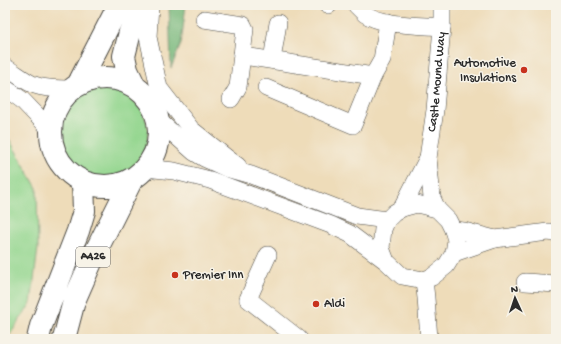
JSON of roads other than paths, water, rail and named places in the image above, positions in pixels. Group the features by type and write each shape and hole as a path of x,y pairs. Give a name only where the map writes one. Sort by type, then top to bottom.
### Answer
{"highway":[{"path":"75,87 92,80 107,78 121,81 135,87 145,96 153,107 158,120 159,137 155,154 139,173 116,185 99,186 83,182 69,173 59,160 52,146 51,130 54,114 61,100 75,87 119,5"},
{"path":"135,87 127,70 124,56 130,32 143,5"},
{"name":"A426","path":"64,339 74,301 89,266 139,173"},
{"name":"A426","path":"38,339 41,326 78,231 84,211 83,182"}],"street":[{"path":"150,5 148,37 159,88 191,129 251,175"},
{"path":"356,5 366,14 381,21 442,27"},
{"name":"Castle Mound Way","path":"437,209 432,198 428,158 435,110 442,27 442,5"},
{"path":"204,19 243,25 245,29 246,56 238,87 230,99"},
{"path":"266,88 353,126 373,76 382,60 388,22"},
{"path":"272,60 278,23"},
{"path":"246,56 373,76"},
{"path":"5,66 31,83 40,86 53,88 75,87"},
{"path":"5,88 22,100 51,130"},
{"path":"158,120 194,152 226,168 251,175 357,216 388,220"},
{"name":"Castle Mound Way","path":"402,208 428,158"},
{"path":"139,173 174,171 210,180 331,225 350,234 386,261 402,276 424,280 446,266 454,253 456,240 454,230 448,220 437,209 417,204 402,208 394,213 382,229 381,248 386,261"},
{"path":"454,230 464,231 494,239"},
{"path":"454,253 494,239 548,232 556,233"},
{"path":"268,255 248,298 294,337"},
{"path":"424,280 429,339"},
{"path":"524,282 556,284"}],"place":[{"name":"Automotive Insulations","path":"524,70"},
{"name":"Premier Inn","path":"175,275"},
{"name":"Aldi","path":"316,304"}]}
